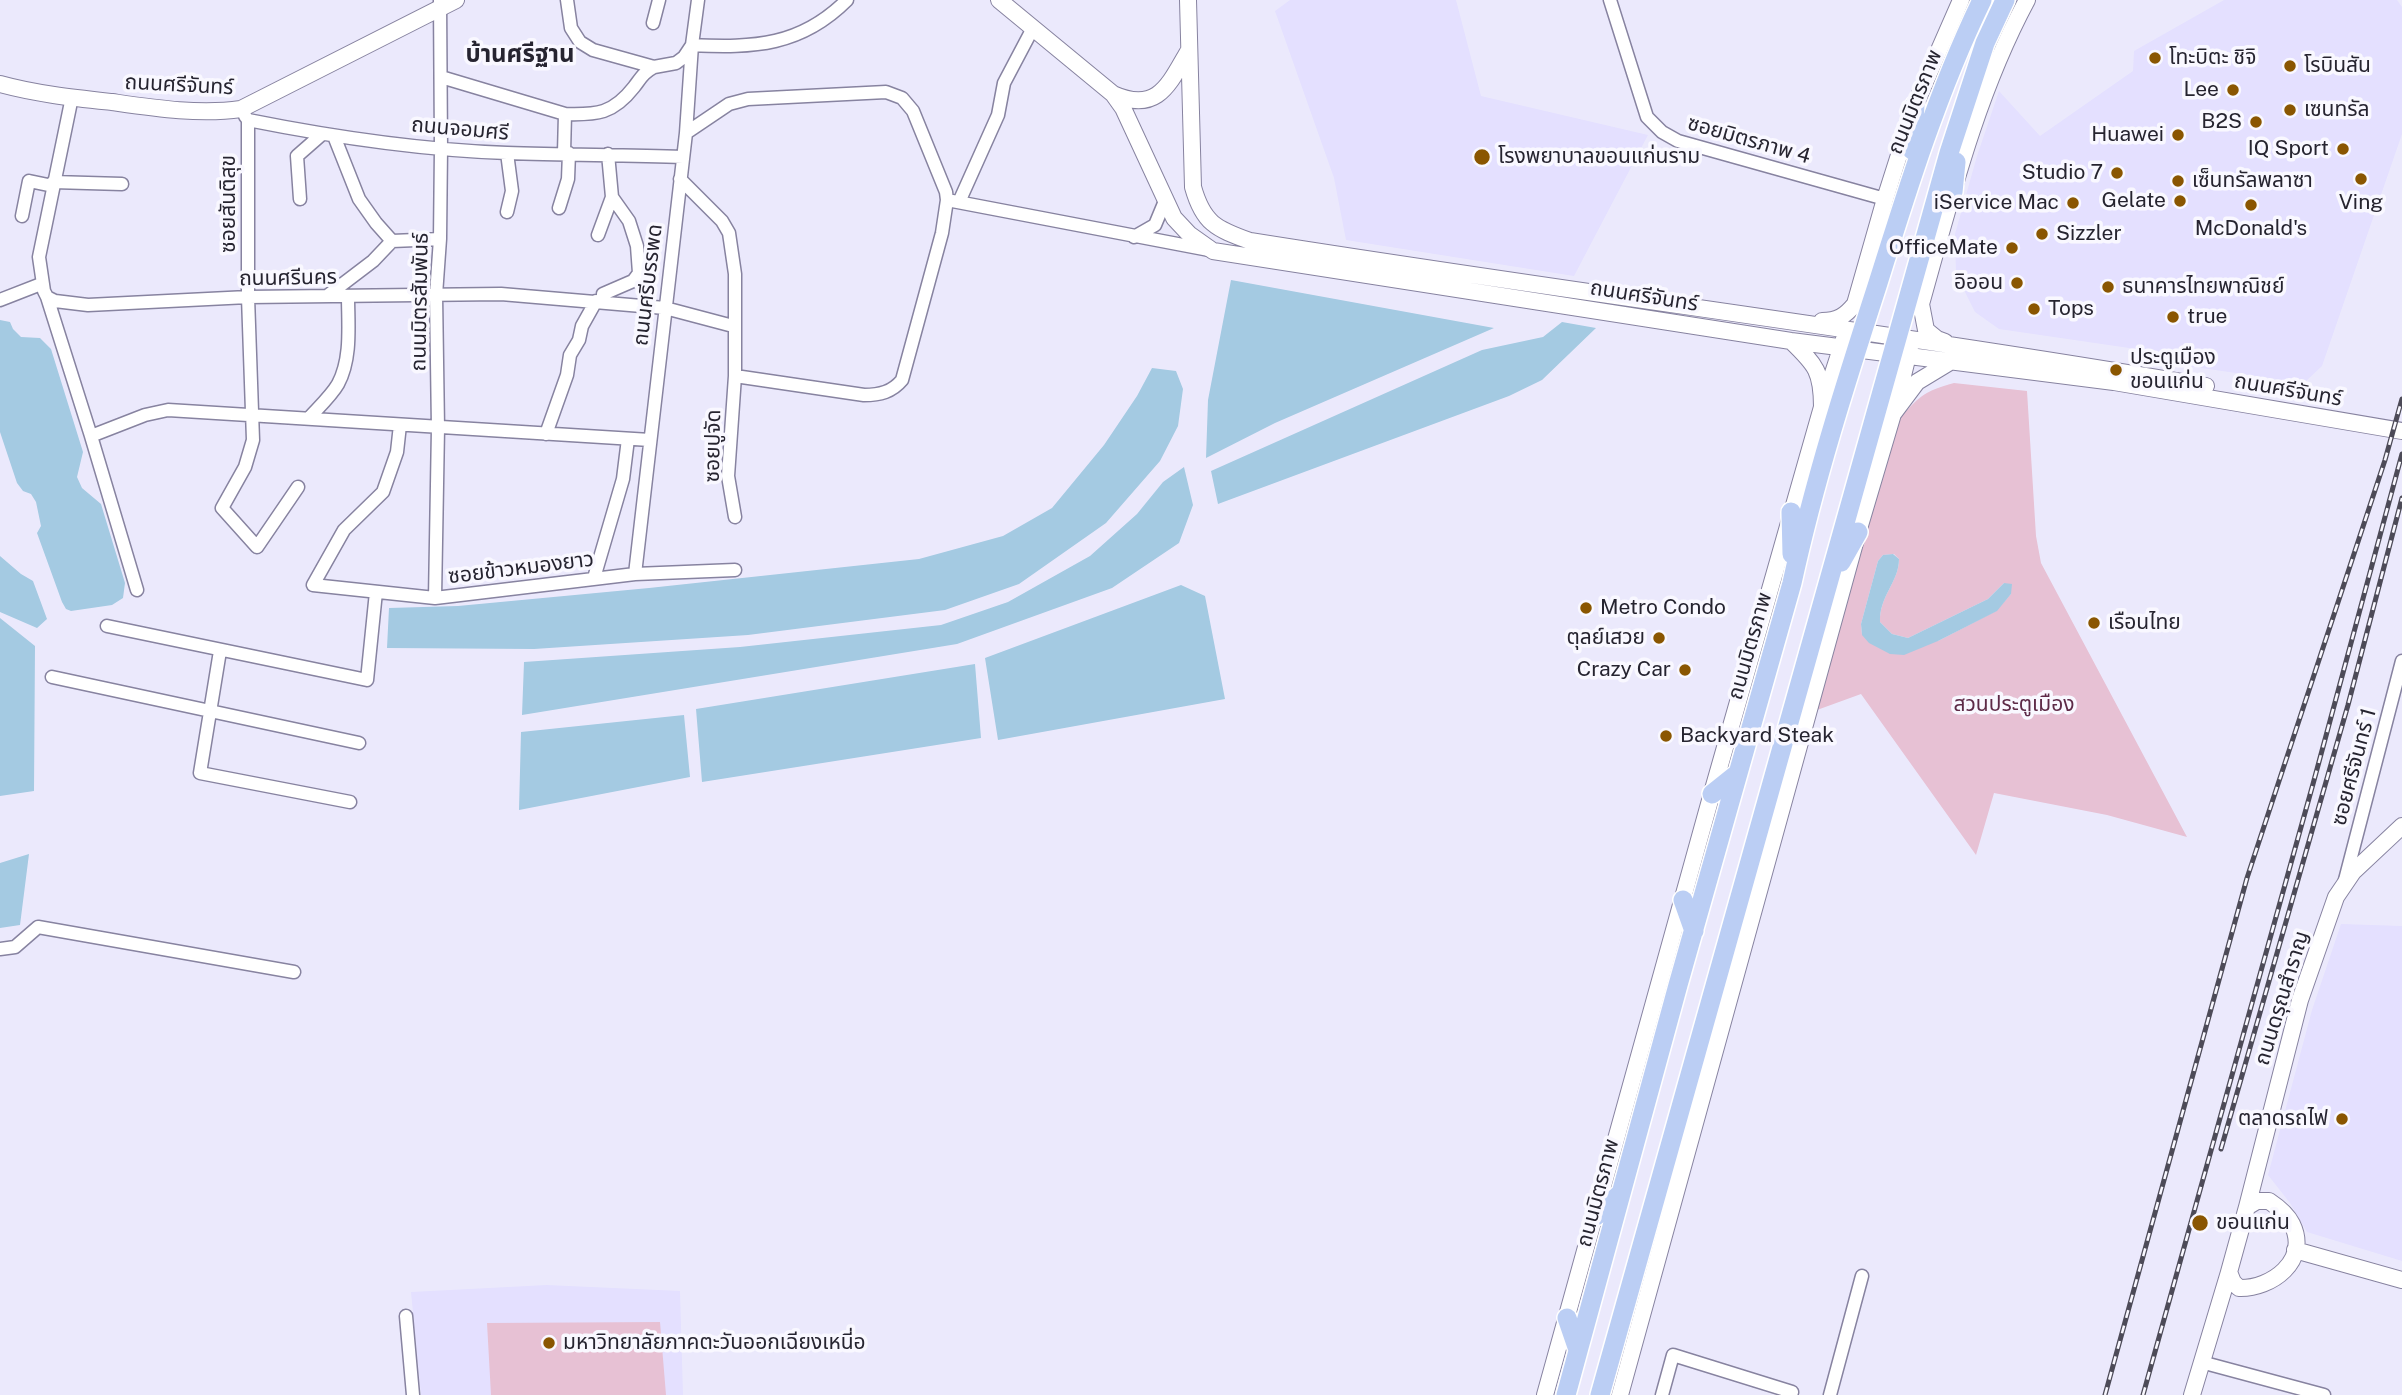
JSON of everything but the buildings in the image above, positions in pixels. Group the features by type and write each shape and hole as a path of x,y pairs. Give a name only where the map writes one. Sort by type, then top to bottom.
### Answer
{"main road":[{"name":"ถนนศรีจันทร์","path":"999,0 1113,94 1123,108 1165,201 1182,227 1213,251 1791,341 1852,339"},
{"path":"1113,94 1127,100 1149,100 1157,96 1172,79 1189,50 1188,0"},
{"name":"ถนนมิตรภาพ","path":"1566,1395 1792,583 1852,339 1855,304 1915,105 1961,0"},
{"name":"ถนนมิตรภาพ","path":"1545,1395 1822,407 1852,339 1945,85 1991,16 2005,0"},
{"name":"ถนนมิตรภาพ","path":"1601,1395 1827,588 1902,347 1959,122 1991,16 2027,0"},
{"name":"ถนนศรีจันทร์","path":"0,84 164,109 245,115 446,2"},
{"name":"ถนนมิตรภาพ","path":"1856,539 1893,414 1902,347 1921,304 1964,152 1987,91 1991,16"},
{"name":"ถนนศรีจันทร์","path":"1189,50 1193,187 1199,208 1208,220 1223,230 1250,241 1799,321 1852,339 1902,347 1950,362 2114,382 2402,431"},
{"path":"1910,179 1915,105"},
{"path":"1953,192 1959,122"},
{"path":"1799,321 1831,321 1845,316 1855,304"},
{"path":"1921,304 1926,330 1937,339 1956,345"},
{"path":"1791,341 1815,366 1822,384 1822,407"},
{"name":"ถนนศรีจันทร์","path":"1902,347 1956,345 2402,420"},
{"path":"1893,414 1917,382 1950,362"},
{"path":"1791,512 1792,583"},
{"path":"1827,588 1856,539"},
{"path":"1620,1395 1856,539"},
{"path":"1712,794 1737,774"},
{"name":"ถนนดรุณสำราญ","path":"2247,1207 2300,1000 2336,898 2344,883 2402,826"},
{"path":"1683,900 1694,931"},
{"path":"1734,919 1744,949"},
{"path":"1693,1070 1715,1051"},
{"path":"2217,1315 2231,1300 2277,1278 2288,1269 2295,1250 2292,1224 2283,1211 2260,1190 2256,1177"},
{"path":"1596,1216 1622,1192"},
{"path":"2192,1395 2247,1207 2257,1201 2269,1201"},
{"path":"2295,1250 2402,1280"},
{"path":"2229,1272 2239,1288 2252,1289"},
{"path":"1567,1318 1578,1350"}],"street":[{"path":"566,0 571,28 584,46 615,58 654,68"},
{"path":"653,23 659,0"},
{"name":"ถนนศรีบรรพด","path":"635,574 686,133 698,0"},
{"path":"441,77 565,114 589,115 608,111 629,93 643,72 676,64 692,45 740,47 791,37 820,24 847,0"},
{"name":"ซอยมิตรภาพ 4","path":"1610,0 1647,117 1662,132 1678,141 1885,199"},
{"name":"ถนนมิตรสัมพันธ์","path":"435,598 438,428 436,295 440,239 441,77 446,2"},
{"path":"735,376 864,394 882,393 897,386 902,380 953,201 994,127 1004,83 1033,28"},
{"path":"686,133 729,104 738,101 894,93 908,103 913,111 953,201"},
{"path":"72,97 39,257 41,284 91,436 137,590"},
{"path":"559,208 568,179 565,114"},
{"name":"ถนนจอมศรี","path":"245,115 327,136 441,148 507,153 683,157"},
{"name":"ซอยสันติสุข","path":"245,115 253,440 245,467 222,508 257,548 298,487"},
{"path":"300,199 297,156 327,136 359,199 392,241"},
{"path":"507,153 512,191 507,212"},
{"path":"598,235 612,197 608,154"},
{"name":"ซอยปูจัด","path":"680,179 722,221 729,233 735,274 735,376 729,476 735,517"},
{"path":"22,216 29,181 53,184 122,184"},
{"path":"546,434 567,375 570,355 579,341 582,326 603,294 633,281 639,273 637,246 629,221 612,197"},
{"path":"953,201 1213,251"},
{"path":"1134,237 1155,225 1165,201"},
{"path":"327,296 373,261 392,241 440,239"},
{"path":"0,300 41,284"},
{"name":"ถนนศรีนคร","path":"47,297 63,303 88,305 248,298 501,294 665,308 733,326"},
{"path":"309,418 338,384 348,343 348,296"},
{"path":"91,436 160,411 252,414 650,440"},
{"name":"ซอยข้าวหมองยาว","path":"400,425 397,452 383,492 344,530 313,584 435,598 635,574 735,570"},
{"path":"594,578 623,479 628,439"},
{"path":"107,626 367,680 376,592"},
{"path":"220,651 200,773 350,802"},
{"name":"ซอยศรีจันทร์ 1","path":"2344,883 2402,661"},
{"path":"52,677 359,743"},
{"path":"0,949 15,947 38,927 294,972"},
{"path":"1830,1395 1861,1276"},
{"path":"406,1316 413,1395"},
{"path":"1662,1395 1672,1355 1792,1392 1791,1395"},
{"path":"2202,1362 2324,1395"}],"shaded area":[{"name":"โรงพยาบาลขอนแก่นราม","path":"1290,0 1456,0 1481,96 1648,135 1574,276 1346,240 1334,178 1275,11"},
{"name":"เซ็นทรัลพลาซา","path":"2224,0 2397,0 2402,7 2402,134 2322,366 2304,383 2188,366 2177,355 1999,329 1975,312 1956,274 1955,234 1999,91 2040,136 2133,71 2134,51"},
{"name":"ตลาดรถไฟ","path":"2341,924 2402,926 2402,1261 2307,1232 2290,1203 2268,1175 2312,1010"},
{"name":"มหาวิทยาลัยภาคตะวันออกเฉียงเหนี่อ","path":"547,1285 680,1291 683,1395 421,1395 411,1292"}],"green space":[{"name":"สวนประตูเมือง","path":"1954,383 2027,391 2036,536 2041,563 2187,837 2107,815 1994,793 1976,855 1861,694 1817,710 1898,421 1922,396","holes":["1894,554 1899,559 1896,575 1883,604 1880,622 1892,634 1908,638 1988,599 2004,583 2011,594 1996,611 1938,641 1862,635 1861,624 1878,561 1883,555"]},
{"path":"660,1322 666,1395 491,1395 487,1323"}],"water":[{"path":"1231,280 1494,328 1275,423 1206,458 1208,400"},
{"path":"0,320 10,322 21,337 40,338 51,349 83,452 77,477 82,488 101,504 125,583 123,598 112,605 71,611 66,609 62,602 37,533 41,526 36,502 31,494 23,491 17,483 0,432"},
{"path":"1562,322 1596,328 1542,380 1509,396 1218,504 1211,471 1482,350 1543,337"},
{"path":"1152,368 1176,371 1183,389 1178,426 1160,461 1106,523 1019,584 945,610 748,635 534,649 387,648 389,608 458,606 919,559 1003,536 1052,508 1104,445"},
{"path":"1184,467 1193,505 1179,543 1112,588 957,644 522,715 524,662 740,647 941,625 1008,602 1090,556 1137,514 1163,482"},
{"path":"1893,554 1899,559 1898,567 1883,604 1880,622 1892,634 1908,638 1988,599 2004,583 2012,584 2011,594 1997,611 1938,641 1904,655 1890,654 1869,643 1862,635 1861,624 1878,561 1883,555"},
{"path":"0,556 33,581 47,619 37,628 0,612"},
{"path":"1181,585 1205,596 1225,699 998,740 985,658"},
{"path":"0,618 35,646 34,791 0,796"},
{"path":"975,664 981,738 702,782 696,709"},
{"path":"684,715 690,777 519,810 521,732"},
{"path":"29,854 20,925 0,928 0,863"}],"railway":[{"path":"2105,1395 2247,878 2385,460 2402,399"},
{"path":"2143,1395 2402,454"},
{"path":"2221,1149 2348,705 2402,498"}],"place":[{"name":"โทะบิตะ ชิจิ","path":"2155,58"},
{"name":"โรบินสัน","path":"2290,66"},
{"name":"Lee","path":"2233,90"},
{"name":"เซนทรัล","path":"2290,110"},
{"name":"B2S","path":"2256,122"},
{"name":"Huawei","path":"2178,135"},
{"name":"IQ Sport","path":"2343,149"},
{"name":"โรงพยาบาลขอนแก่นราม","path":"1482,157"},
{"name":"Studio 7","path":"2117,173"},
{"name":"Ving","path":"2361,179"},
{"name":"เซ็นทรัลพลาซา","path":"2178,181"},
{"name":"Gelate","path":"2180,201"},
{"name":"iService Mac","path":"2073,203"},
{"name":"McDonald's","path":"2251,205"},
{"name":"Sizzler","path":"2042,234"},
{"name":"OfficeMate","path":"2012,248"},
{"name":"อิออน","path":"2017,283"},
{"name":"ธนาคารไทยพาณิชย์","path":"2108,287"},
{"name":"Tops","path":"2034,309"},
{"name":"true","path":"2173,317"},
{"name":"ประตูเมือง ขอนแก่น","path":"2116,370"},
{"name":"Metro Condo","path":"1586,608"},
{"name":"เรือนไทย","path":"2094,623"},
{"name":"ตุลย์เสวย","path":"1659,638"},
{"name":"Crazy Car","path":"1685,670"},
{"name":"Backyard Steak","path":"1666,736"},
{"name":"ตลาดรถไฟ","path":"2342,1119"},
{"name":"ขอนแก่น","path":"2200,1223"},
{"name":"มหาวิทยาลัยภาคตะวันออกเฉียงเหนี่อ","path":"549,1343"}],"district":[{"name":"บ้านศรีฐาน","path":"520,55"}]}
